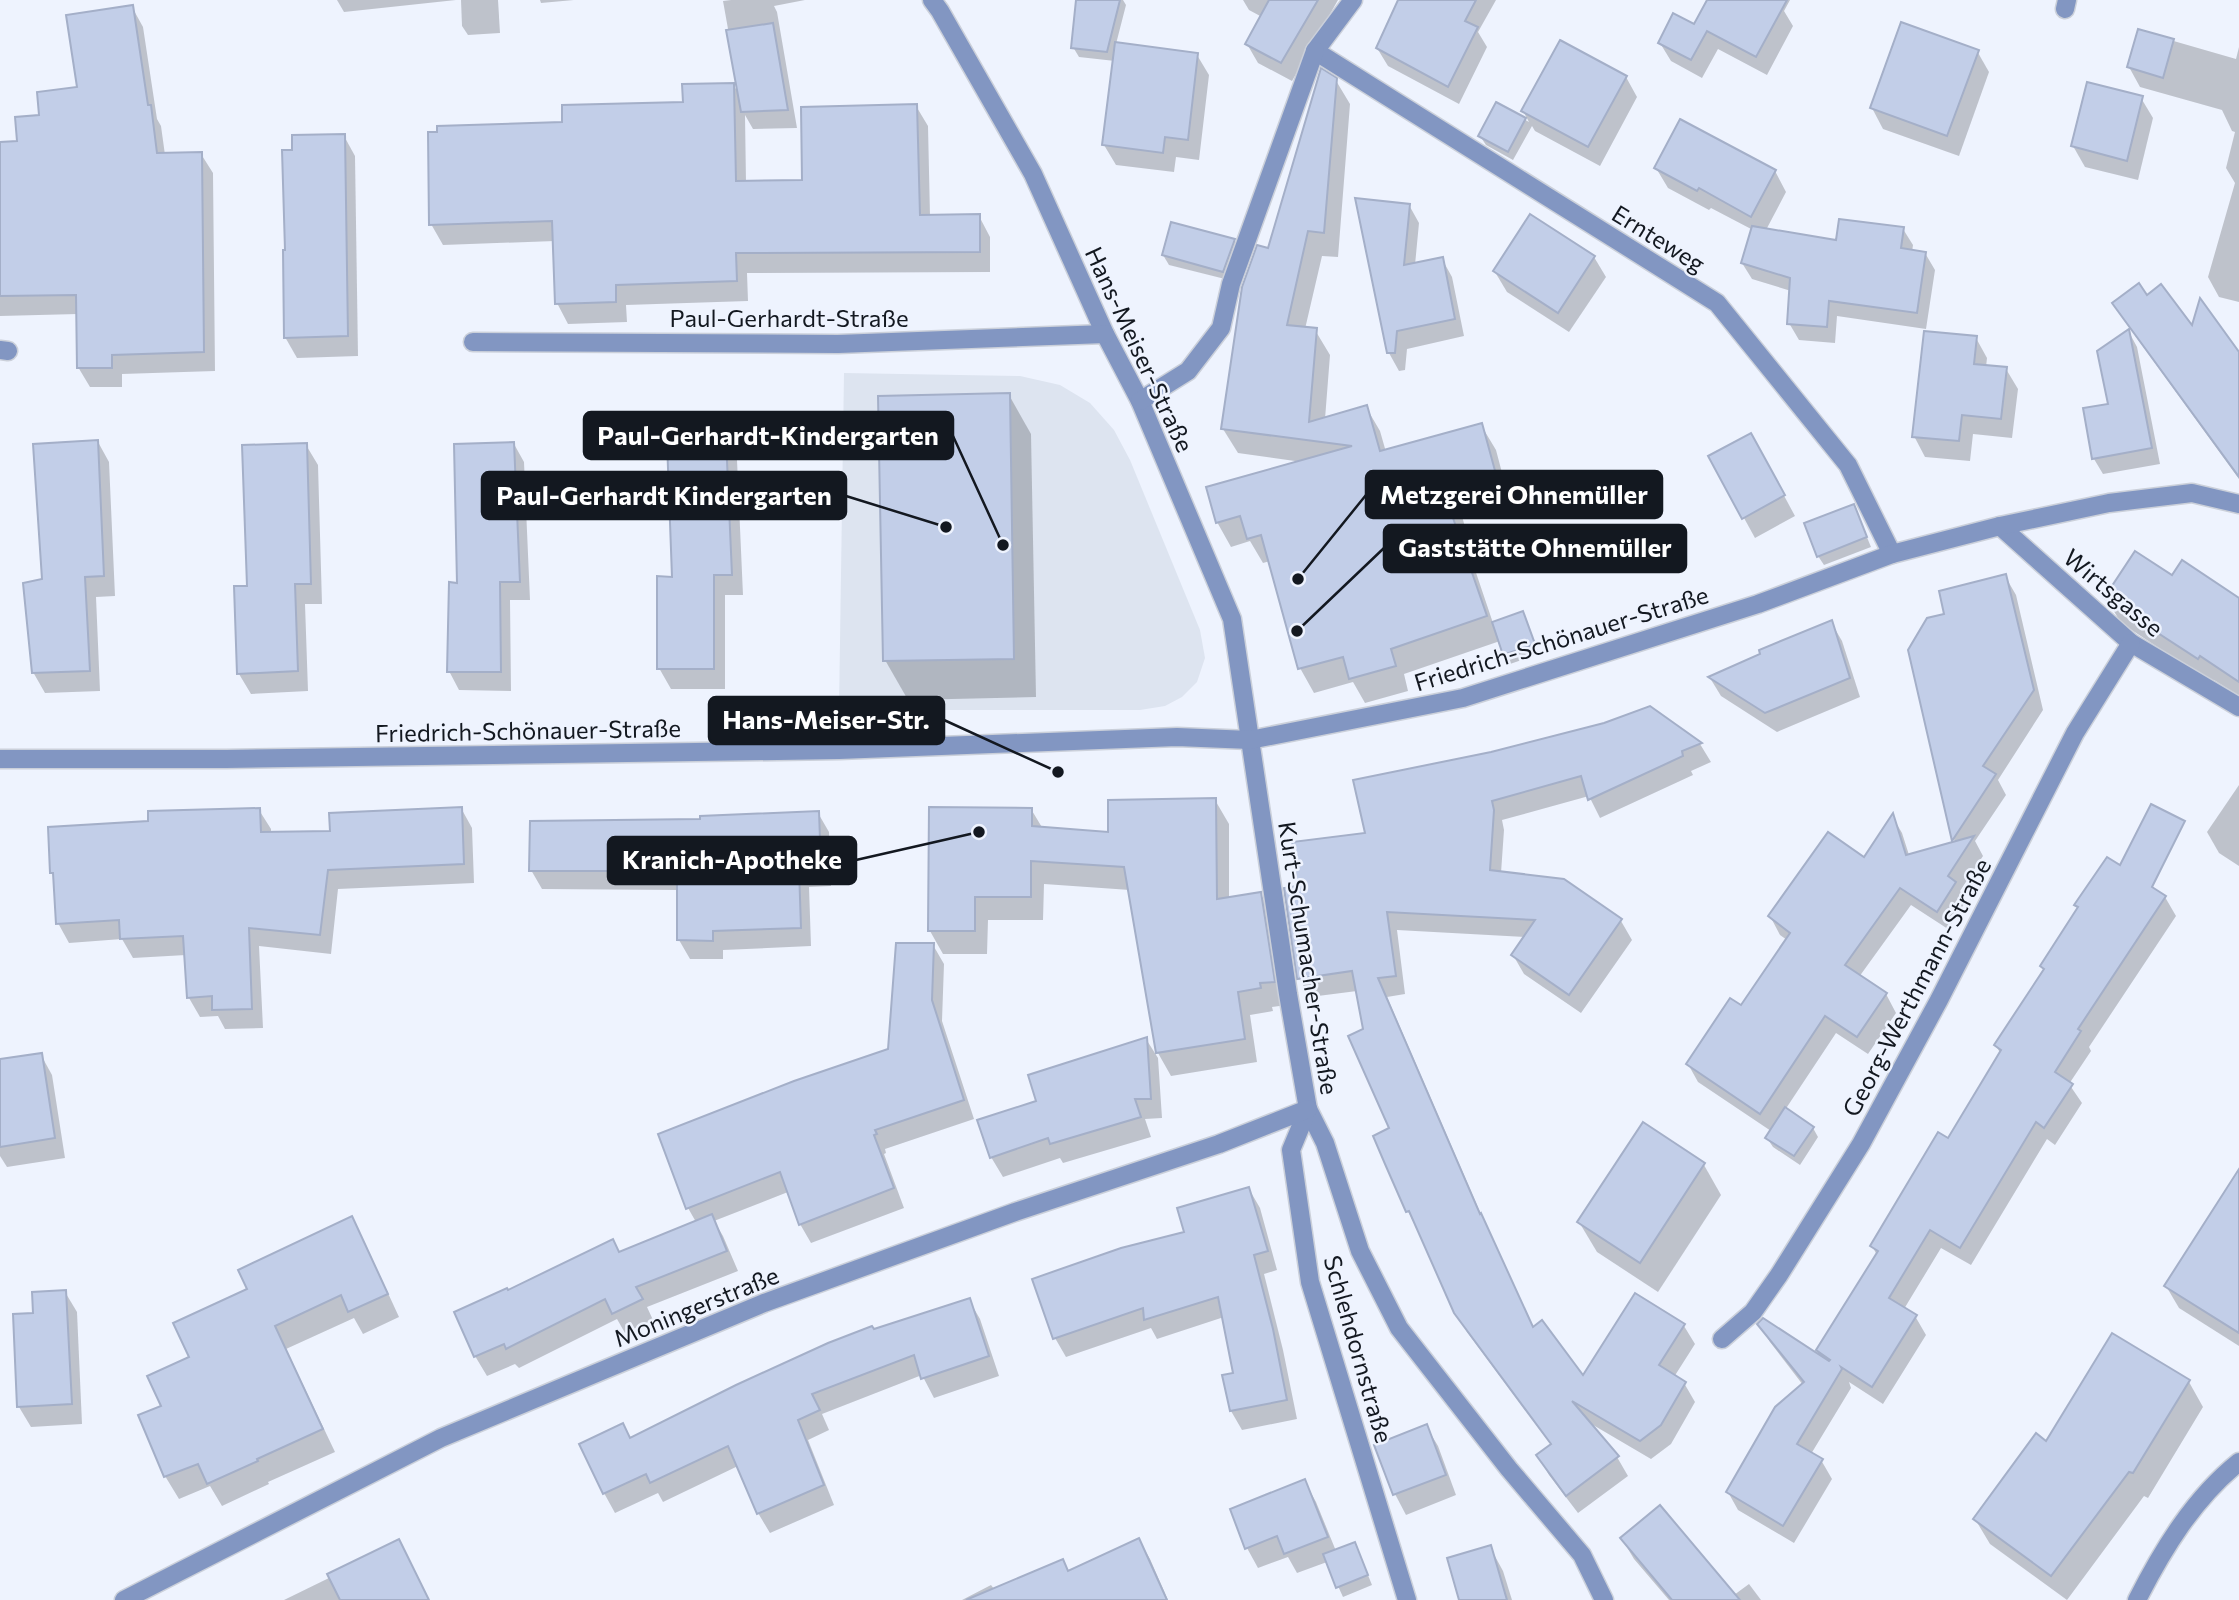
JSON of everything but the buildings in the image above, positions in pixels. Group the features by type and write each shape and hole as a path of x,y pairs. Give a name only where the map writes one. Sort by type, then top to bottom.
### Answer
{"street":[{"path":"1140,401 1188,372 1221,328 1231,284 1315,51 1353,0"},
{"name":"Hans-Meiser-Straße","path":"939,4 1033,174 1105,334 1140,401 1232,619 1250,740"},
{"name":"Ernteweg","path":"1315,51 1717,303 1848,465 1892,554"},
{"name":"Paul-Gerhardt-Straße","path":"472,342 838,344 1105,334"},
{"name":"Friedrich-Schönauer-Straße","path":"0,759 226,759 839,750 1177,737 1250,740 1463,698 1758,604 1892,554 2000,526 2109,503 2192,493 2239,504"},
{"name":"Wirtsgasse","path":"2000,526 2131,643 2239,707"},
{"name":"Georg-Werthmann-Straße","path":"1722,1339 1753,1312 1766,1294 1861,1144 1939,1000 2074,733 2131,643"},
{"name":"Kurt-Schumacher-Straße","path":"1250,740 1308,1109 1325,1143 1360,1251 1399,1328 1509,1469 1581,1555 1604,1600"},
{"name":"Moningerstraße","path":"124,1600 441,1438 764,1303 1015,1212 1219,1144 1308,1109"},
{"name":"Schlehdornstraße","path":"1308,1109 1291,1150 1310,1282 1407,1600"},
{"path":"2137,1600 2153,1567 2186,1517 2239,1462"}],"shaded area":[{"path":"844,373 1020,376 1060,385 1090,403 1114,430 1130,460 1200,630 1205,658 1197,682 1182,697 1165,706 1140,710 839,710"}],"place":[{"name":"Paul-Gerhardt Kindergarten","path":"946,527"},
{"name":"Paul-Gerhardt-Kindergarten","path":"1003,545"},
{"name":"Metzgerei Ohnemüller","path":"1298,579"},
{"name":"Gaststätte Ohnemüller","path":"1297,631"},
{"name":"Hans-Meiser-Str.","path":"1058,772"},
{"name":"Kranich-Apotheke","path":"979,832"}]}
